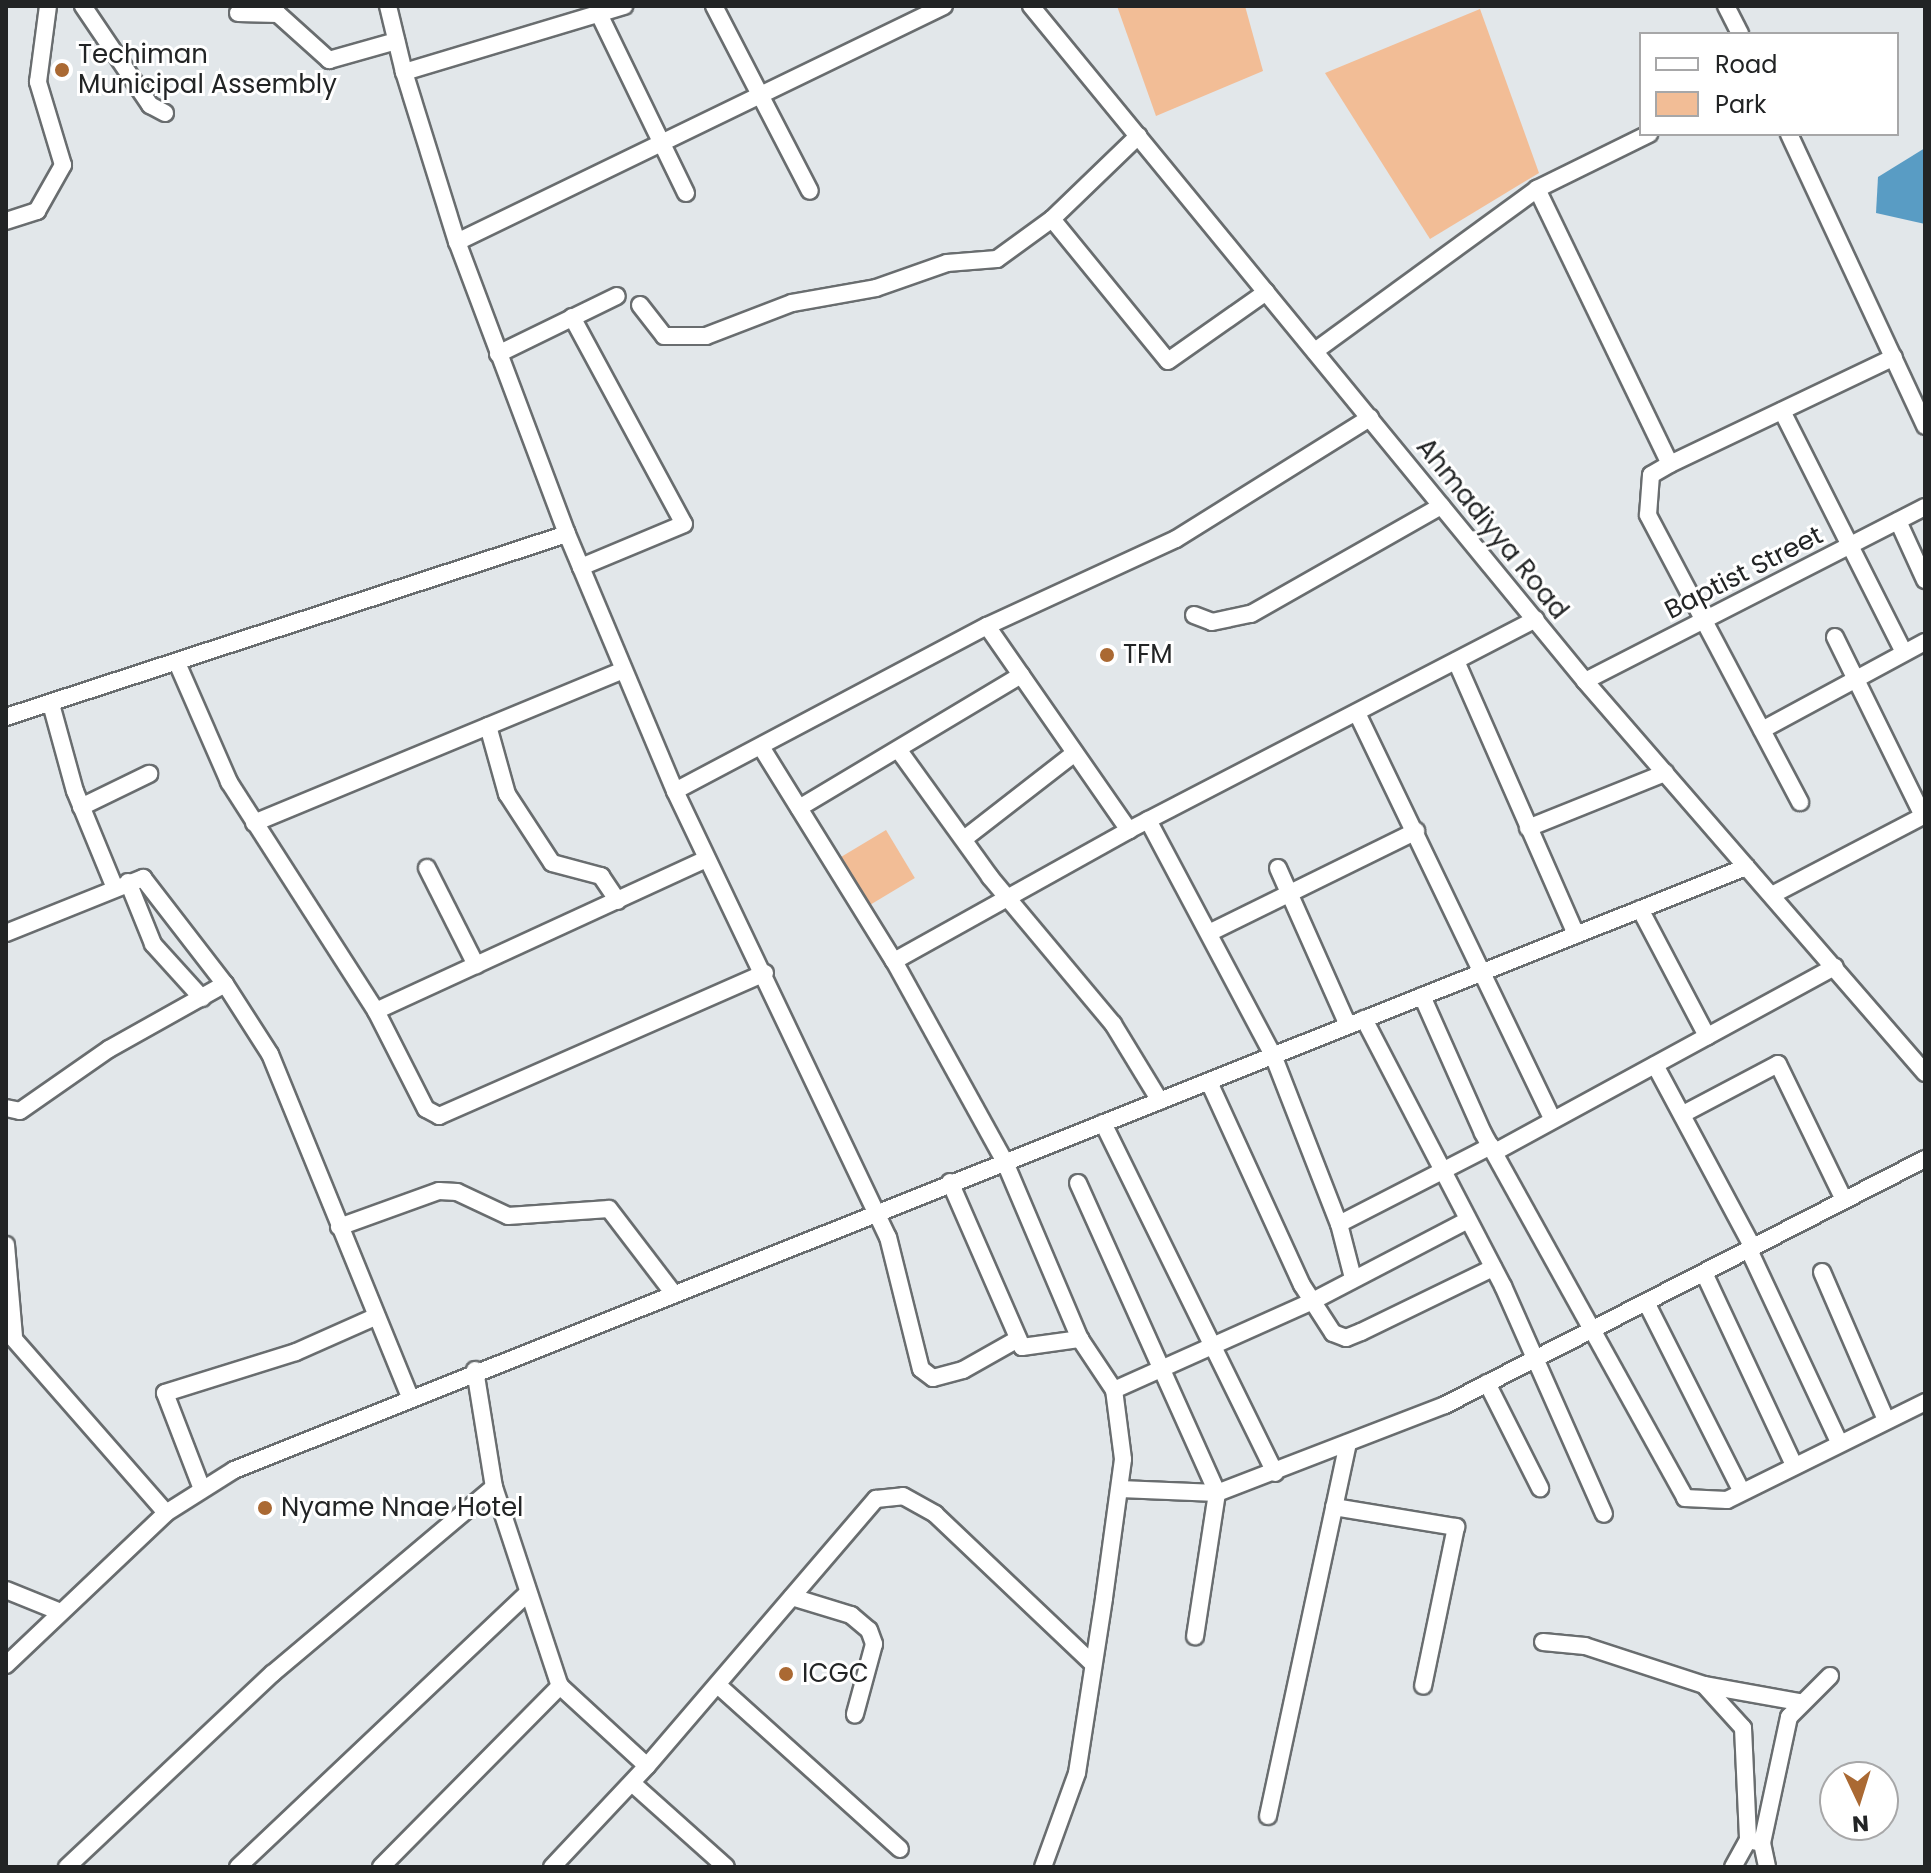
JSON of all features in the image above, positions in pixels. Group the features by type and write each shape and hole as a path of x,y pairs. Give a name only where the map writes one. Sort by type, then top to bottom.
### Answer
{"street":[{"path":"6,221 37,211 63,165 38,82 48,6"},
{"path":"83,6 150,105 165,113"},
{"path":"388,6 404,72 457,242 567,534 675,791 765,973 872,1212 892,1249 926,1375 963,1370 1018,1339"},
{"path":"404,72 624,6"},
{"path":"714,6 810,191"},
{"path":"457,242 944,6"},
{"name":"Ahmadiyya Road","path":"1031,6 1585,681 1746,867 1774,894 1925,1073"},
{"path":"1726,6 1739,32"},
{"path":"238,13 278,14 329,60 396,41"},
{"path":"599,14 686,193"},
{"path":"640,305 664,336 706,336 792,303 876,288 947,263 997,259 1052,219 1138,136"},
{"path":"1315,351 1537,189 1645,136"},
{"path":"1790,136 1894,357 1920,401 1925,426"},
{"path":"1537,189 1670,464"},
{"path":"1052,219 1168,361 1266,292"},
{"path":"498,354 617,296"},
{"path":"572,317 684,524 581,567"},
{"path":"1800,802 1708,618 1648,515 1651,475 1894,357"},
{"path":"1782,411 1904,652"},
{"path":"675,791 763,750 892,672 1176,539 1370,418"},
{"path":"1194,615 1226,622 1251,614 1441,506"},
{"name":"Baptist Street","path":"1585,681 1925,507"},
{"path":"1898,521 1925,580"},
{"path":"6,717 178,665 567,534"},
{"path":"894,961 1129,830 1536,619"},
{"path":"987,626 1129,830"},
{"path":"1774,894 1924,815 1859,678 1835,637"},
{"path":"1762,730 1925,642"},
{"path":"1456,661 1576,935"},
{"path":"178,665 254,823 376,1011 426,1109 439,1116 765,973"},
{"path":"254,823 623,670"},
{"path":"799,808 900,752 1021,675"},
{"path":"51,704 81,807 121,885 153,944 202,998"},
{"path":"1357,713 1416,831 1477,974 1552,1119"},
{"path":"488,726 507,794 552,863 601,876 618,901"},
{"path":"763,750 894,961 1004,1160 1080,1339 1114,1390 1123,1423 1120,1489 1077,1773 1043,1867"},
{"path":"900,752 964,839 1113,1024 1160,1101"},
{"path":"964,839 1075,753"},
{"path":"1528,828 1665,773"},
{"path":"81,807 149,774"},
{"path":"1148,820 1273,1055 1339,1224 1353,1278"},
{"path":"1209,933 1416,831"},
{"path":"376,1011 707,859"},
{"path":"6,1665 58,1611 166,1513 202,1489 475,1370 674,1294 872,1212 1209,1082 1746,867"},
{"path":"427,868 476,965"},
{"path":"1278,868 1356,1022 1493,1268 1537,1358 1604,1514"},
{"path":"6,933 143,878 225,984 270,1054 410,1397"},
{"path":"1640,909 1707,1036"},
{"path":"1339,1224 1552,1119 1835,967"},
{"path":"6,1108 20,1111 225,984"},
{"path":"1422,996 1493,1149 1685,1498 1717,1504 1740,1488 1925,1402"},
{"path":"1685,1113 1778,1064 1844,1200"},
{"path":"1655,1065 1685,1113 1839,1442"},
{"path":"1209,1082 1311,1302 1346,1338 1493,1268"},
{"path":"1103,1123 1219,1346 1275,1473"},
{"path":"1120,1489 1217,1493 1348,1444 1487,1383 1647,1304 1925,1159"},
{"path":"950,1182 1018,1339 1034,1351 1080,1339"},
{"path":"1078,1183 1217,1493 1195,1636"},
{"path":"339,1227 439,1191 508,1216 609,1209 674,1294"},
{"path":"1114,1390 1219,1346 1311,1302 1468,1220"},
{"path":"6,1245 10,1333 166,1513"},
{"path":"1822,1272 1886,1420"},
{"path":"1704,1273 1793,1463"},
{"path":"1647,1304 1740,1488"},
{"path":"202,1489 166,1409 169,1389 296,1352 375,1317"},
{"path":"475,1370 494,1487 526,1595 560,1686 647,1766"},
{"path":"1487,1383 1540,1488"},
{"path":"1268,1816 1348,1444"},
{"path":"67,1867 272,1674 494,1487"},
{"path":"552,1867 720,1687 876,1499 903,1496 1024,1591 1092,1663"},
{"path":"1334,1507 1456,1527 1423,1686"},
{"path":"6,1590 58,1611"},
{"path":"238,1867 526,1595"},
{"path":"792,1597 851,1615 869,1630 874,1644 855,1714"},
{"path":"1543,1642 1585,1646 1704,1685 1799,1702"},
{"path":"1733,1867 1755,1842 1779,1744 1799,1702 1830,1676"},
{"path":"1704,1685 1743,1728 1755,1842 1767,1867"},
{"path":"381,1867 560,1686"},
{"path":"720,1687 900,1849"},
{"path":"632,1783 726,1867"}],"green space":[{"path":"1117,6 1245,6 1263,71 1156,116"},
{"path":"1480,9 1539,173 1430,239 1325,73"},
{"path":"886,830 915,878 870,905 841,857"}],"water":[{"path":"1925,148 1925,224 1876,213 1878,177"}],"place":[{"name":"Techiman Municipal Assembly","path":"62,70"},
{"name":"TFM","path":"1107,655"},
{"name":"Nyame Nnae Hotel","path":"265,1508"},
{"name":"ICGC","path":"786,1674"}]}
